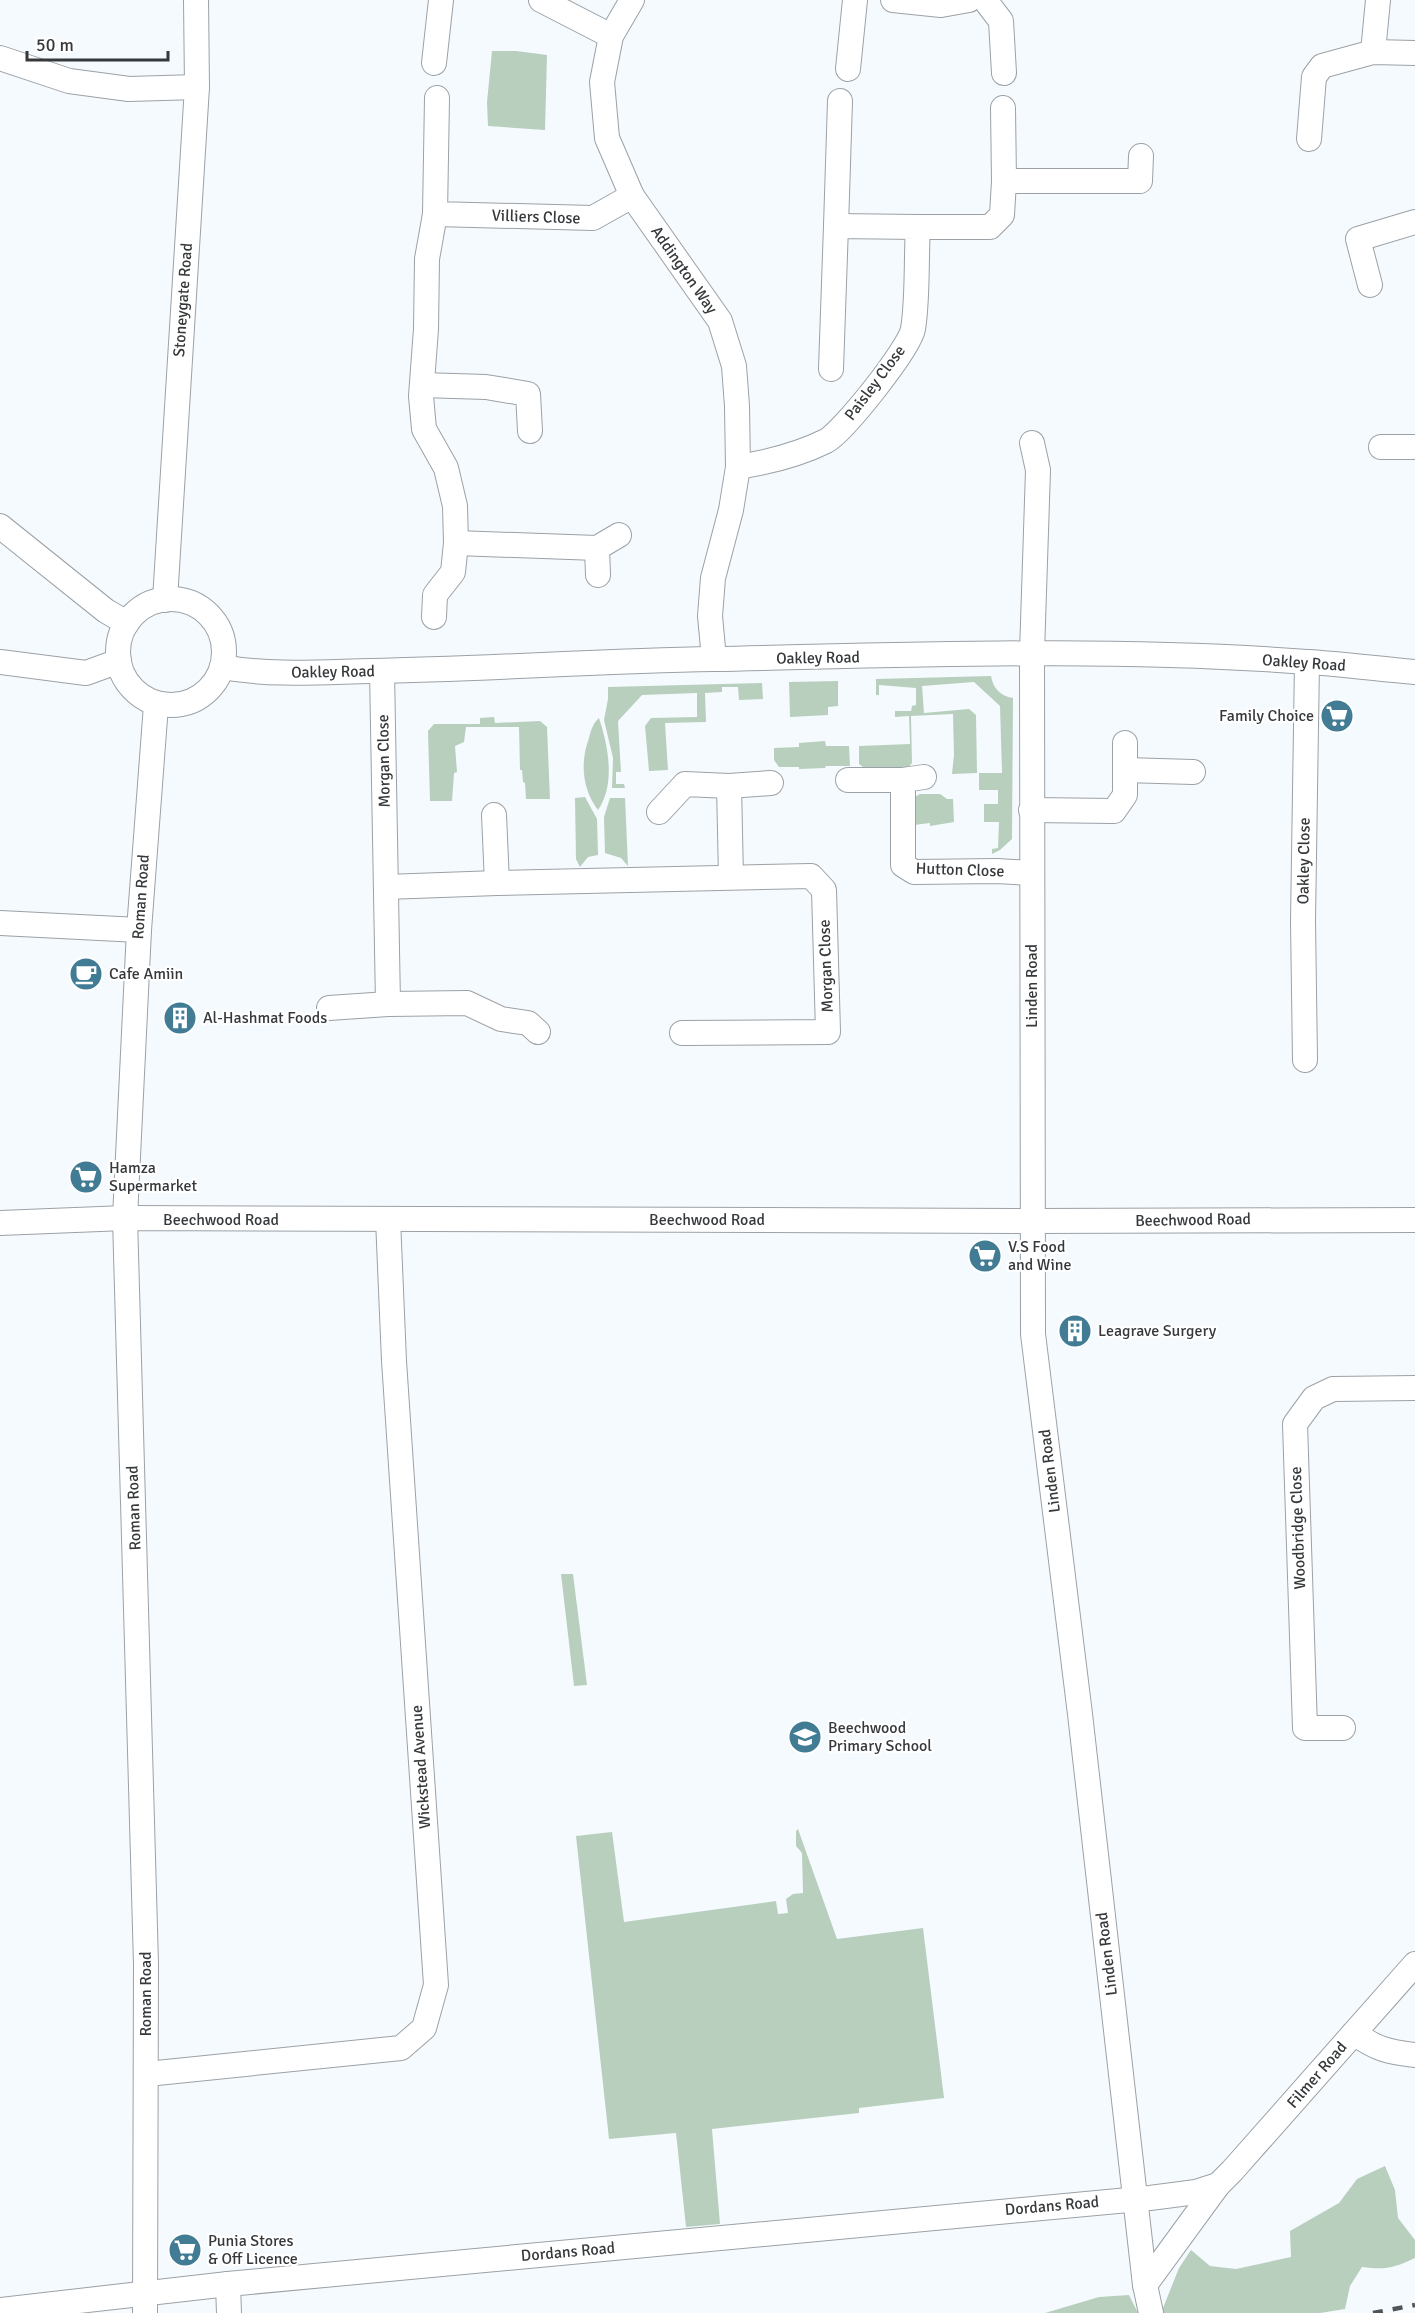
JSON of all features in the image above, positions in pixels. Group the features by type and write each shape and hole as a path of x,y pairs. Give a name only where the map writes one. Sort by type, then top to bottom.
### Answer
{"street":[{"name":"Stoneygate Road","path":"165,600 196,87 196,0"},
{"path":"434,63 441,0"},
{"path":"540,0 611,36"},
{"name":"Addington Way","path":"632,0 611,36 602,82 607,138 632,196 720,321 734,366 738,467 731,510 713,578 710,616 714,659"},
{"path":"848,69 855,0"},
{"path":"893,0 941,5 969,0"},
{"path":"985,0 1001,21 1004,73"},
{"path":"1373,52 1378,0"},
{"path":"1310,139 1314,77 1322,66 1373,52 1415,53"},
{"path":"0,58 69,81 129,89 196,87"},
{"path":"434,617 435,595 453,572 456,543 455,506 446,468 424,429 421,396 426,329 427,259 435,214 436,98"},
{"path":"831,369 840,101"},
{"path":"836,226 990,227 1002,215 1003,108"},
{"path":"1004,181 1140,181 1141,156"},
{"name":"Villiers Close","path":"435,214 593,218 632,196"},
{"path":"1370,285 1358,239 1415,222"},
{"name":"Paisley Close","path":"738,467 781,459 828,440 863,403 894,363 913,331 918,227"},
{"path":"422,385 486,387 538,393 530,431"},
{"name":"Linden Road","path":"1032,443 1038,470 1032,653 1031,810 1034,1334 1145,2285 1151,2313"},
{"path":"1380,447 1415,447"},
{"path":"0,526 106,610 127,623"},
{"path":"456,543 597,548 619,535"},
{"path":"597,548 598,575"},
{"path":"165,600 182,601 198,607 211,618 220,633 224,650 222,667 215,682 203,694 189,702 156,705 132,688 119,661 118,648 127,623 137,612 150,604 165,600"},
{"name":"Oakley Road","path":"222,667 243,671 273,672 382,671 714,659 1032,653 1307,662 1415,672"},
{"path":"0,662 87,673 119,661"},
{"name":"Oakley Close","path":"1305,1060 1303,921 1307,662"},
{"name":"Morgan Close","path":"382,671 388,1004"},
{"name":"Roman Road","path":"144,2303 147,2074 142,1775 125,1218 139,930 156,705"},
{"path":"1031,810 1114,811 1125,795 1125,743"},
{"path":"1125,770 1193,772"},
{"name":"Hutton Close","path":"848,780 913,778 903,865 914,872 1031,873"},
{"path":"659,812 686,784 729,786 771,783"},
{"path":"729,786 731,877"},
{"path":"494,815 497,883"},
{"name":"Morgan Close","path":"386,887 811,876 824,890 828,1032 682,1033"},
{"path":"0,923 139,930"},
{"path":"329,1008 388,1004 466,1003 501,1019 528,1023 538,1032"},
{"name":"Beechwood Road","path":"0,1223 125,1218 1415,1220"},
{"name":"Wickstead Avenue","path":"147,2074 401,2048 424,2028 436,1985 394,1361 388,1219"},
{"name":"Woodbridge Close","path":"1343,1728 1305,1728 1295,1424 1314,1398 1334,1389 1415,1388"},
{"name":"Filmer Road","path":"1145,2285 1218,2185 1415,1964"},
{"path":"1354,2033 1373,2046 1392,2053 1415,2055"},
{"path":"1136,2198 1196,2192 1218,2185"},
{"name":"Dordans Road","path":"0,2310 144,2303 228,2284 1136,2198"},
{"path":"228,2284 229,2313"}],"green space":[{"path":"492,51 547,55 545,130 488,126 487,102"},
{"path":"991,676 998,691 1013,698 1012,839 992,854 992,849 998,848 999,822 984,822 984,804 998,804 998,790 979,790 979,773 1002,773 1000,706 974,682 922,686 924,713 969,709 976,715 977,773 952,774 953,714 911,716 912,763 906,770 867,770 859,764 859,746 910,744 909,716 895,717 895,711 911,711 912,706 916,705 916,688 879,685 879,695 876,695 876,679"},
{"path":"838,681 838,706 828,707 828,715 790,717 789,682"},
{"path":"762,683 763,699 739,700 738,687 722,687 722,692 705,693 706,722 665,723 668,770 649,771 645,726 651,718 697,717 697,693 642,695 618,721 621,772 616,772 616,784 624,784 625,788 612,788 613,758 604,720 608,687"},
{"path":"494,717 495,723 540,721 547,727 550,799 526,799 525,783 522,770 520,770 519,727 466,727 464,742 455,746 457,772 454,773 452,801 430,801 428,731 434,724 480,724 480,718"},
{"path":"599,718 605,740 609,777 604,800 598,810 586,784 584,756 594,724"},
{"path":"825,741 826,746 849,746 850,766 799,769 799,767 779,767 774,760 774,748 799,747 799,743"},
{"path":"920,794 940,794 947,799 953,799 954,822 930,826 930,823 914,825 911,799"},
{"path":"585,797 597,819 598,855 588,857 580,867 576,859 575,798"},
{"path":"610,798 625,798 628,866 621,858 605,853 604,817"},
{"path":"561,1574 573,1574 587,1685 574,1686"},
{"path":"798,1829 837,1939 923,1928 944,2098 859,2108 859,2113 712,2129 720,2224 686,2227 676,2133 609,2139 576,1836 612,1832 624,1922 776,1901 778,1914 788,1913 786,1899 793,1894 803,1893 802,1853 796,1846"},
{"path":"1385,2166 1395,2190 1398,2218 1415,2240 1415,2258 1389,2267 1362,2267 1350,2286 1345,2309 1320,2313 1161,2313 1179,2268 1191,2250 1210,2266 1236,2269 1291,2257 1290,2231 1339,2203 1357,2179"},
{"path":"1129,2295 1138,2313 1045,2313 1099,2297"}],"railway":[{"path":"1373,2313 1415,2305"}],"place":[{"name":"Family Choice","path":"1337,716"},
{"name":"Cafe Amiin","path":"86,974"},
{"name":"Al-Hashmat Foods","path":"180,1018"},
{"name":"Hamza Supermarket","path":"86,1177"},
{"name":"V.S Food and Wine","path":"985,1256"},
{"name":"Leagrave Surgery","path":"1075,1331"},
{"name":"Beechwood Primary School","path":"805,1737"},
{"name":"Punia Stores & Off Licence","path":"185,2250"}]}
